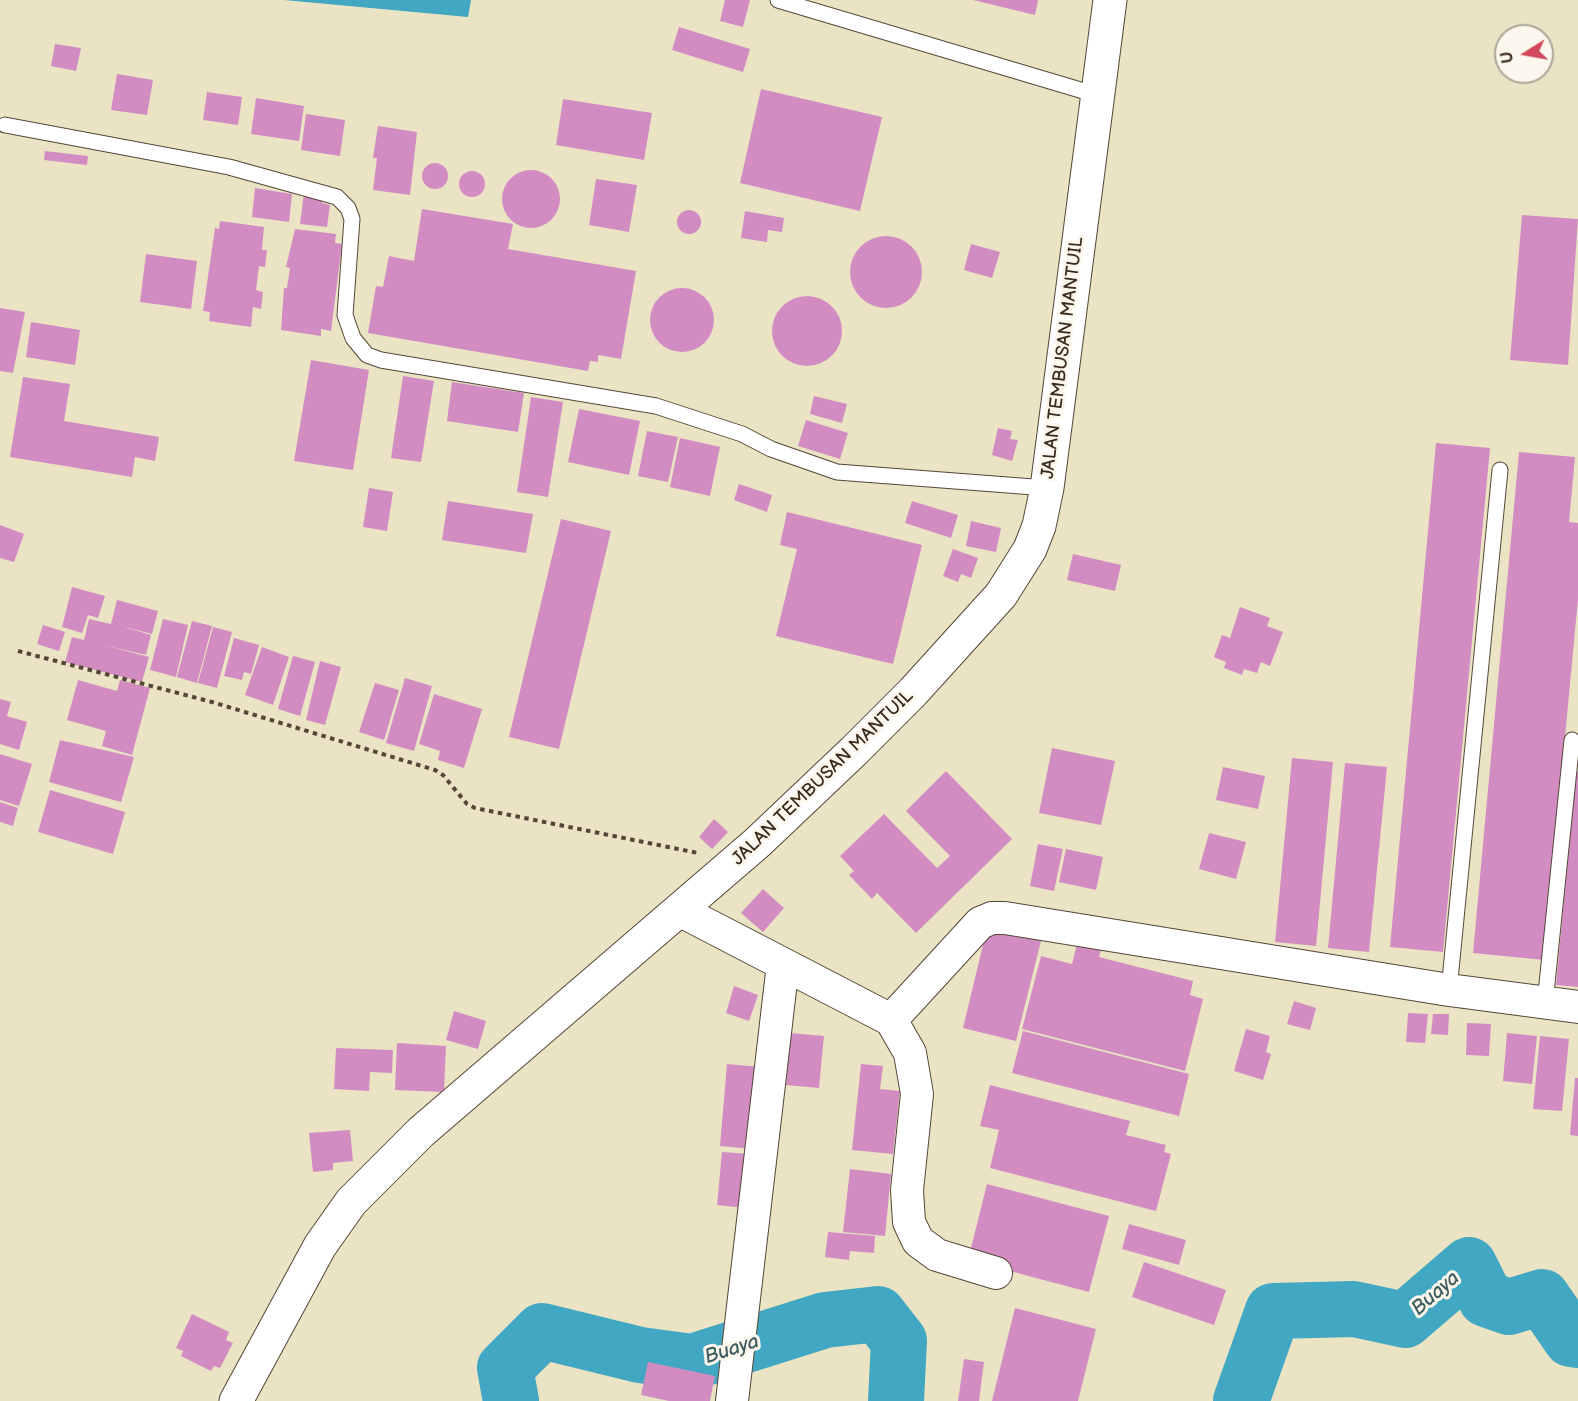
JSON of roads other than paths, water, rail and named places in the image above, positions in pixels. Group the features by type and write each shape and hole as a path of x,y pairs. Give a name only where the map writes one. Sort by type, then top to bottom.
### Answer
{"street":[{"name":"JALAN TEMBUSAN MANTUIL","path":"236,1401 320,1246 351,1202 421,1132 737,860 913,692 1001,594 1030,549 1039,526 1047,488 1110,0"},
{"path":"679,910 891,1020 910,1053 917,1094 907,1190 909,1222 918,1241 937,1256 996,1273"},
{"path":"891,1020 980,923 992,918 1005,918 1449,990 1578,1007"},
{"path":"735,1387 783,964"}],"lane":[{"path":"778,0 1097,95"},
{"path":"5,125 229,167 337,197 348,208 352,219 345,315 353,338 367,355 381,360 656,406 742,434 771,449 837,472 1047,488"},
{"path":"1449,990 1500,470"},
{"path":"1545,1003 1572,740"}],"water":[{"path":"284,0 471,0 468,17"}],"waterway":[{"name":"Buaya","path":"1241,1401 1273,1311 1354,1309 1405,1320 1469,1265 1486,1299 1509,1307 1542,1297 1571,1339 1578,1340"},
{"name":"Buaya","path":"511,1401 505,1368 542,1331 640,1355 692,1362 825,1320 878,1314 899,1341 896,1401"}]}
